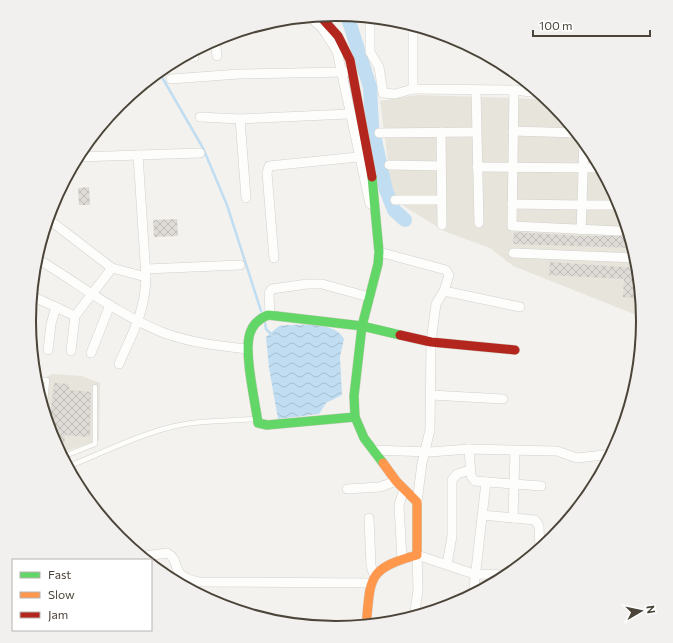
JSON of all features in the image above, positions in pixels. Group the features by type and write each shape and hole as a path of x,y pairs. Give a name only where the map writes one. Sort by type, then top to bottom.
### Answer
{"street":[{"path":"316,22 323,29 333,44 341,72 358,157 369,202 376,214"},
{"path":"326,22 337,33 343,43 353,72 376,214 379,252 378,264 362,326 354,396 355,418 360,432 372,450 396,481 417,502"},
{"path":"370,23 370,52 380,70 383,93 395,94 413,89 514,90 530,92"},
{"path":"413,31 413,89"},
{"path":"216,47 217,56"},
{"path":"171,79 239,74 353,72"},
{"path":"476,90 479,223"},
{"path":"514,90 511,224 515,228 619,231"},
{"path":"200,117 240,119 349,114"},
{"path":"240,119 246,198"},
{"path":"379,132 476,132"},
{"path":"441,132 442,225"},
{"path":"513,132 570,133"},
{"path":"581,230 584,152"},
{"path":"86,157 200,153"},
{"path":"119,364 144,304 146,273 138,155"},
{"path":"274,258 267,173 269,166 358,157"},
{"path":"389,165 441,166"},
{"path":"477,167 595,168"},
{"path":"395,200 441,200"},
{"path":"512,204 613,205"},
{"path":"53,223 112,268 146,273 240,265"},
{"path":"379,252 446,270 449,275 444,291 436,304 431,342 430,430 417,502 418,590 415,612"},
{"path":"513,253 630,258"},
{"path":"42,262 93,295 138,321 183,339 210,345 248,349"},
{"path":"71,351 75,316 93,295 112,268"},
{"path":"270,315 269,293 272,289 307,284 322,284 369,297"},
{"path":"444,291 520,307"},
{"path":"37,298 75,316"},
{"path":"90,353 110,305"},
{"path":"48,350 51,324 56,307"},
{"path":"355,418 262,425 257,419 248,349 250,336 254,325 259,319 270,315 362,326 431,342 514,350"},
{"path":"431,395 503,399"},
{"path":"372,450 425,452 469,449 557,452 577,458 606,455"},
{"path":"469,449 471,476 475,481 541,486"},
{"path":"513,518 515,451"},
{"path":"447,564 452,536 452,480 457,474 470,470"},
{"path":"347,489 380,487 396,481"},
{"path":"473,589 486,482"},
{"path":"402,559 399,504 404,489"},
{"path":"482,515 531,519 538,523 539,543"},
{"path":"367,620 372,579 369,518"},
{"path":"148,555 167,552 172,557 179,574 188,580 199,582 372,579 384,566 417,555 474,574 498,575"}],"lane":[{"path":"42,380 47,380 45,396"},
{"path":"67,454 94,444 95,387"},
{"path":"72,465 135,438 169,427 218,421 257,419"}],"shaded area":[{"path":"417,95 538,99 562,123 575,139 597,171 606,189 627,244 634,282 637,315 513,266 490,248 446,232 393,198 380,101"},
{"path":"53,374 82,376 100,383 99,440 66,451 52,418 42,379"}],"water":[{"path":"279,326 327,327 340,334 344,339 340,357 342,395 326,403 319,414 278,419 269,368 266,337"}],"building":[{"path":"89,187 90,205 79,205 78,188"},
{"path":"177,219 178,236 154,237 153,220"},
{"path":"514,232 581,236 624,236 628,248 513,244"},
{"path":"550,262 632,268 636,298 623,297 624,279 549,275"},
{"path":"54,383 69,384 69,390 91,392 90,437 65,435 63,445 51,414"}],"waterway":[{"path":"349,22 370,87 372,126 386,190 394,210 405,220"},
{"path":"162,77 203,148 227,205 261,311"},
{"path":"265,323 266,329 272,335"}],"traffic: fast":[{"path":"372,177 379,252 378,264 362,326 354,396 355,417 364,438 383,463"},
{"path":"355,417 267,425 258,423 248,356 251,329 258,321 268,315 362,326 400,335"}],"traffic: slow":[{"path":"367,620 369,597 374,578 388,565 417,555 417,502 396,481 383,463"}],"traffic: jam":[{"path":"325,22 338,36 350,60 372,177"},
{"path":"400,335 431,342 515,350"}]}
